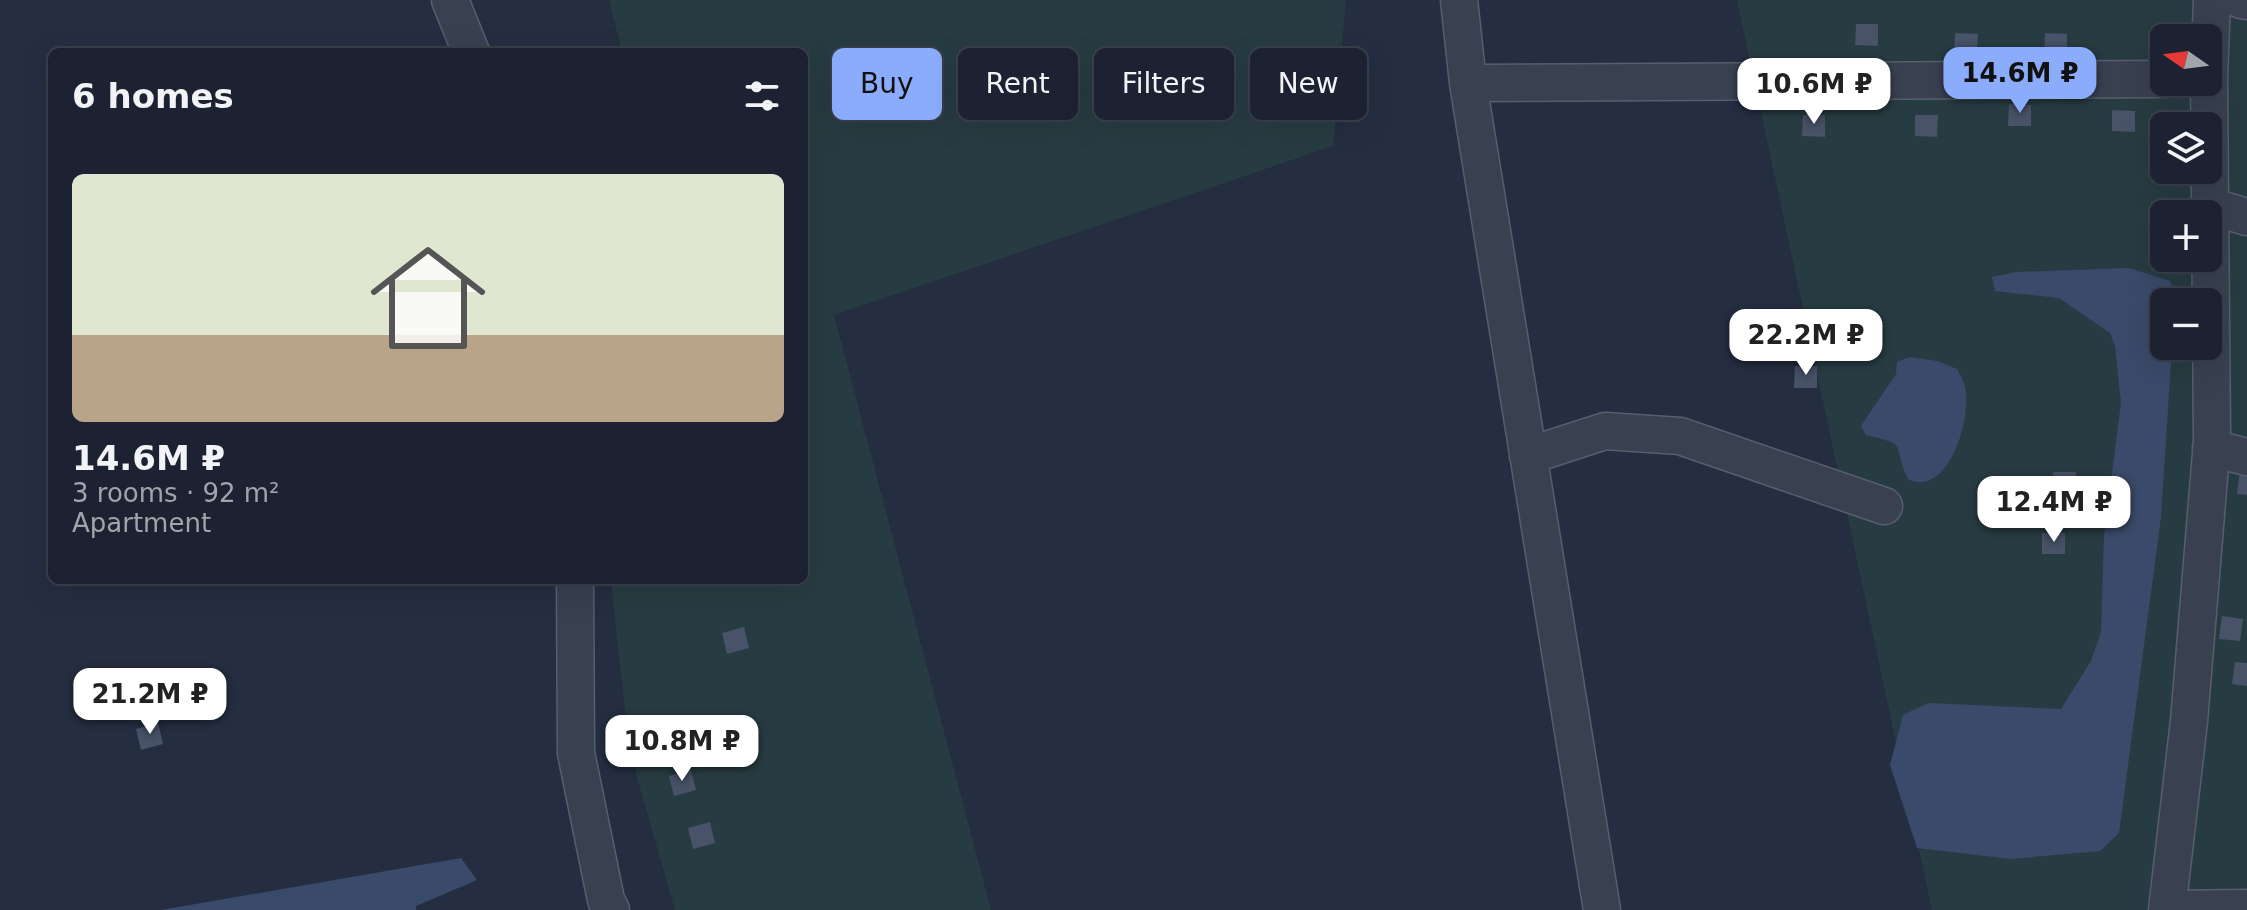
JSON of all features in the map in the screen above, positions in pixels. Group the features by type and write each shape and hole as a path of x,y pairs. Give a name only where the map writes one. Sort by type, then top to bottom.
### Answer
{"street":[{"path":"450,0 469,48"},
{"path":"1459,0 1468,83 1602,910"},
{"path":"2211,24 2212,0"},
{"path":"2241,0 2247,1"},
{"path":"1468,83 2150,79"},
{"path":"2209,96 2210,200"},
{"path":"2222,210 2247,217"},
{"path":"2210,272 2211,448 2189,721 2167,909 2247,908"},
{"path":"1528,456 1605,431 1680,436 1884,506"},
{"path":"2211,448 2247,457"},
{"path":"575,584 576,753 606,900 611,910"}],"green space":[{"path":"609,0 1346,0 1342,48 1250,48 1250,120 1335,120 1333,146 834,315 991,910 675,910 629,749 611,584 808,584 808,48 621,48"},
{"path":"1737,0 2247,0 2247,910 1932,910"}],"water":[{"path":"2129,268 2170,281 2173,288 2150,288 2150,360 2171,360 2161,517 2119,833 2100,851 2011,859 1917,848 1890,765 1903,715 1928,703 2061,709 2091,661 2101,632 2104,535 2121,403 2115,346 2110,333 2059,298 1995,291 1992,277 2016,272"},
{"path":"1910,357 1937,361 1957,369 1965,387 1965,417 1954,452 1935,477 1923,482 1908,479 1895,444 1866,435 1861,426 1896,374 1897,362"},
{"path":"461,858 477,880 416,906 416,910 161,910"}],"building":[{"path":"1856,24 1878,24 1878,46 1855,45"},
{"path":"1955,33 1978,34 1977,55 1954,54"},
{"path":"2045,33 2067,34 2067,55 2044,55"},
{"path":"2009,104 2031,105 2031,126 2008,126"},
{"path":"2112,110 2135,111 2135,132 2112,131"},
{"path":"1803,115 1825,115 1825,137 1802,136"},
{"path":"1915,115 1938,115 1937,137 1915,136"},
{"path":"1795,366 1817,366 1817,388 1794,388"},
{"path":"2240,471 2247,472 2247,495 2237,494"},
{"path":"2053,472 2076,472 2076,494 2054,494"},
{"path":"2042,533 2065,533 2065,554 2042,554"},
{"path":"2222,616 2243,619 2240,641 2219,639"},
{"path":"744,627 749,648 727,654 722,633"},
{"path":"2235,662 2247,663 2247,686 2232,684"},
{"path":"158,723 163,744 141,750 136,729"},
{"path":"691,770 696,790 674,796 669,776"},
{"path":"710,822 715,843 693,849 688,828"}]}
